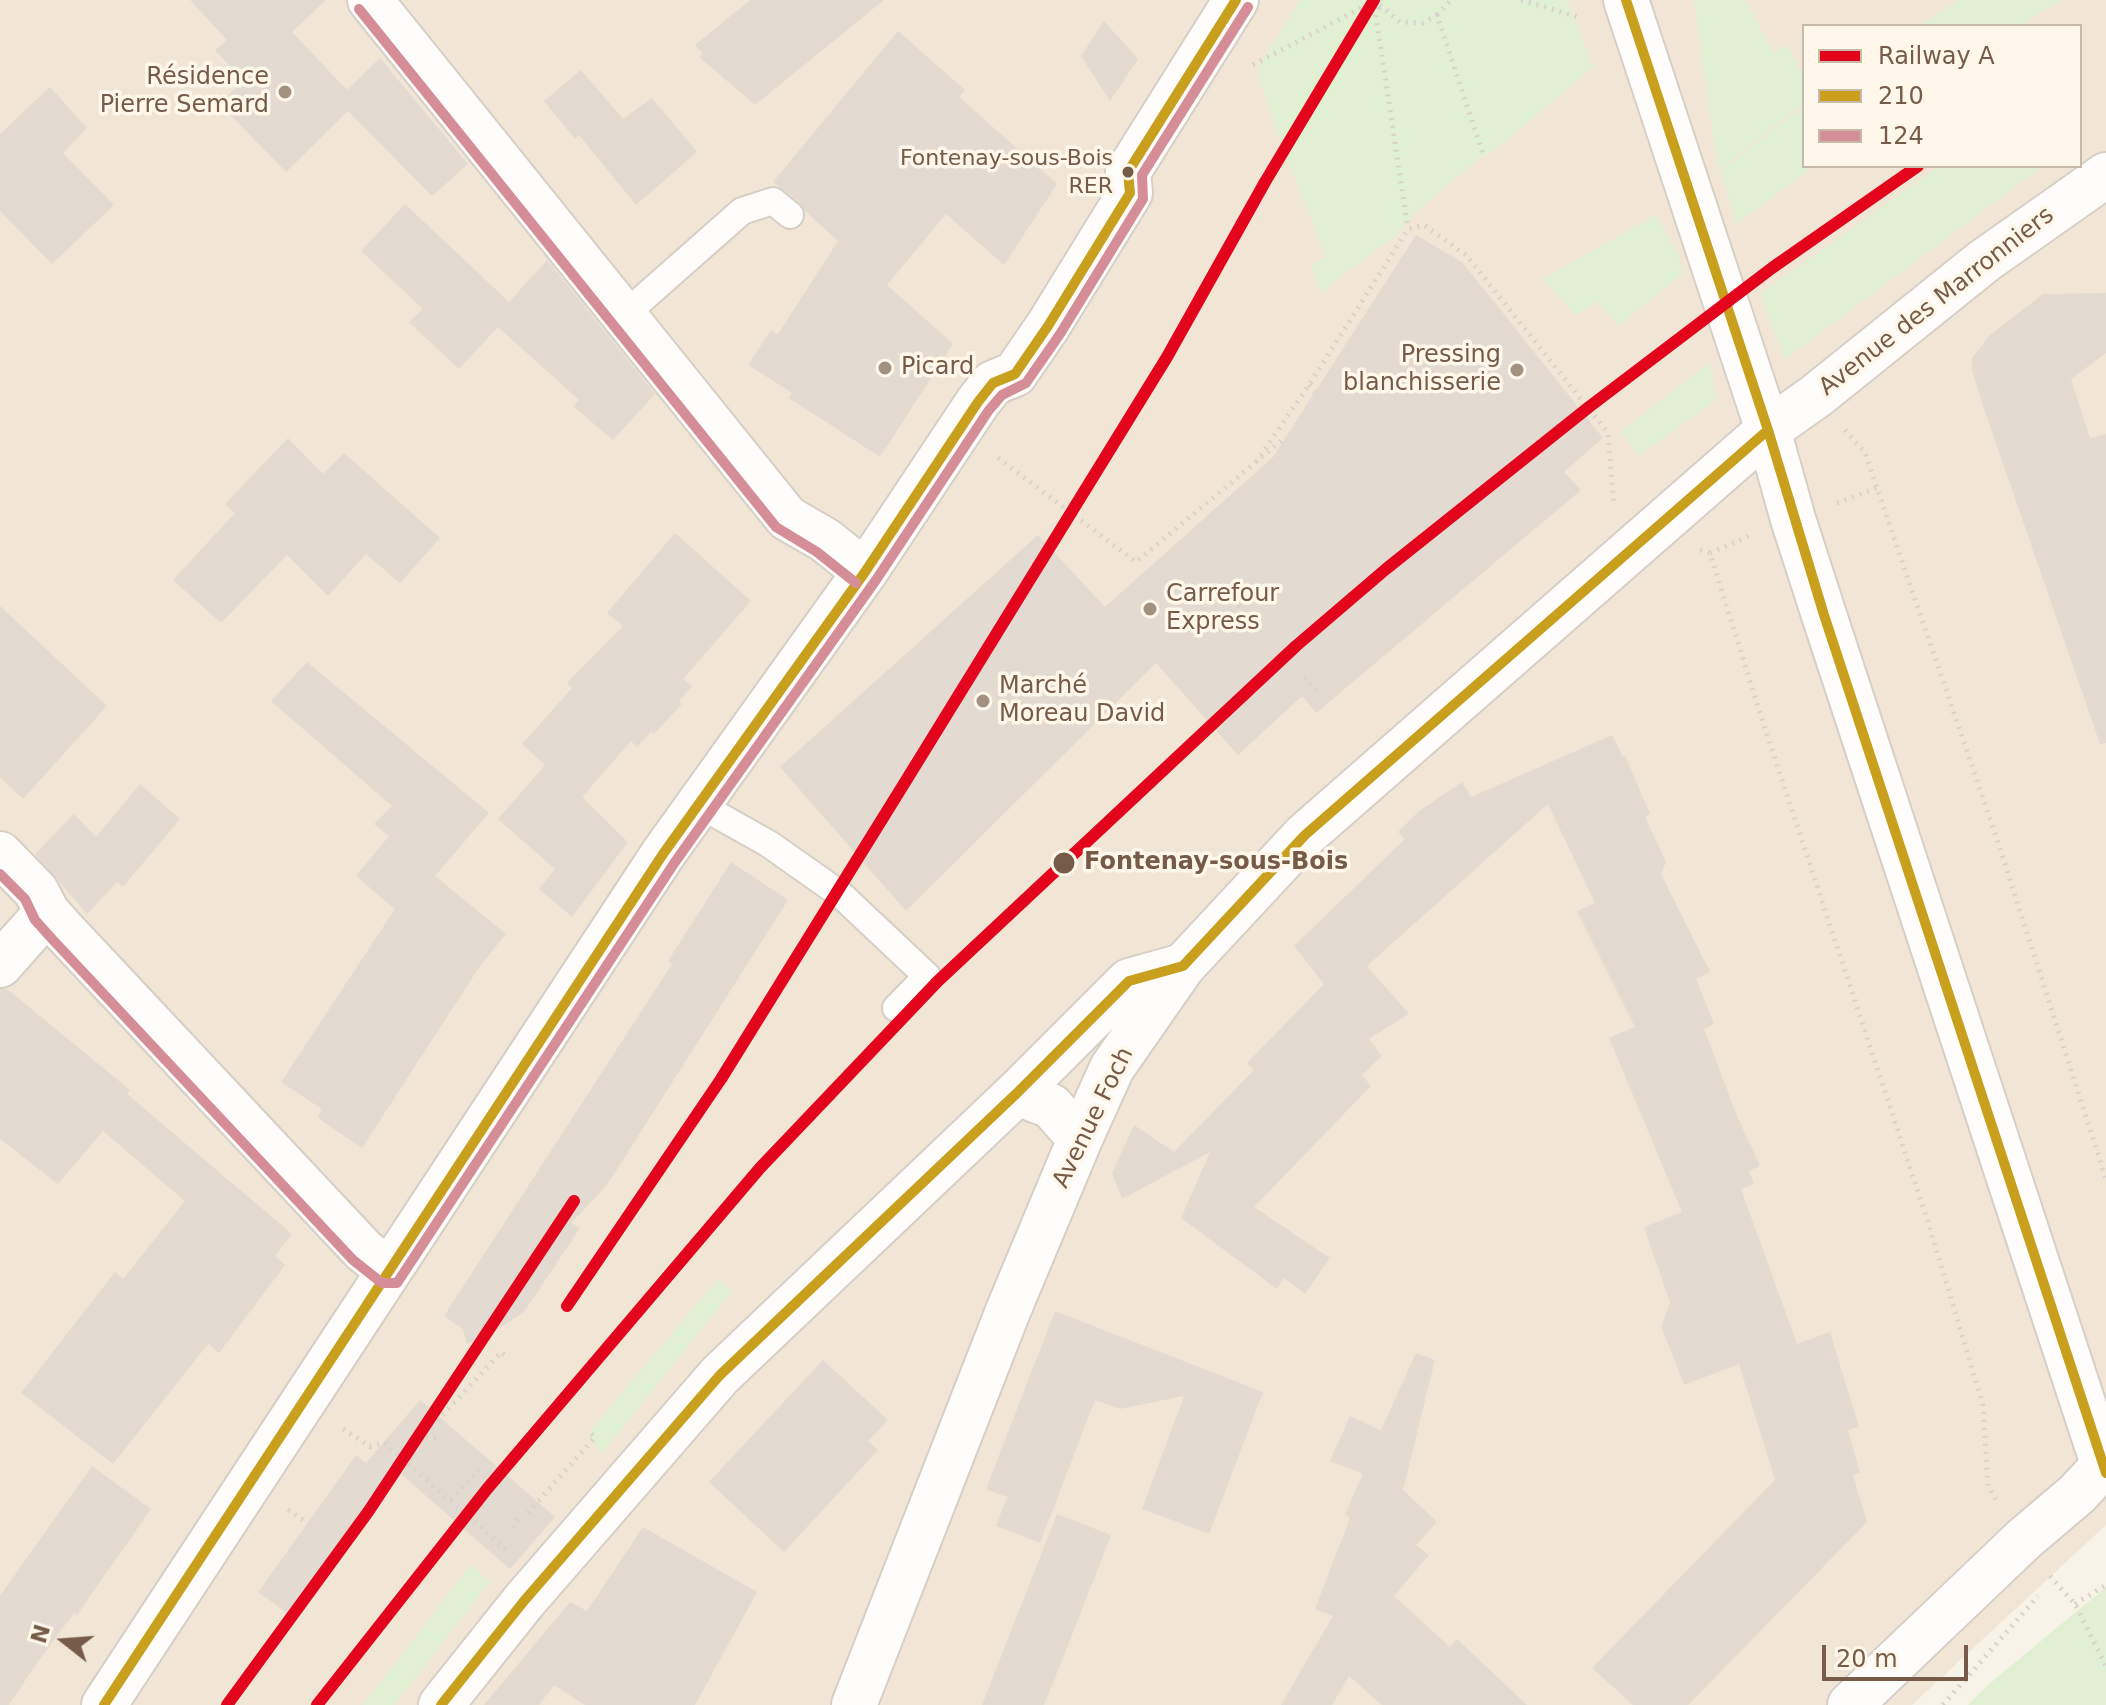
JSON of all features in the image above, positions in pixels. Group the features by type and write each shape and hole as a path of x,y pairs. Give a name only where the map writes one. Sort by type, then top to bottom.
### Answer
{"street":[{"path":"370,0 787,518 825,540 865,572"},
{"path":"104,1705 698,804 865,572 993,383 1015,374 1048,326 1130,193 1128,172 1236,0"},
{"path":"1626,1 1768,430 1796,530 2105,1467 2024,1539 1850,1705"},
{"name":"Avenue des Marronniers","path":"1768,430 1816,396 1984,261 2106,175"},
{"name":"Avenue Foch","path":"854,1705 1008,1311 1080,1139 1112,1068 1183,966 1305,835 1768,430"},
{"path":"0,854 36,891 47,912 363,1250 389,1271"},
{"path":"0,965 47,912"},
{"path":"441,1705 524,1601 720,1375 1017,1093 1129,981 1183,966"},
{"path":"1017,1093 1051,1106 1080,1139"}],"lane":[{"path":"623,316 742,211 773,201 790,215"},
{"path":"698,804 769,844 840,894 927,976 896,1008"}],"path":[{"path":"1243,70 1367,2 1378,2 1400,22 1423,23 1437,15 1451,0"},
{"path":"1521,0 1582,18 1626,1"},
{"path":"1256,462 1408,229 1376,16 1378,2"},
{"path":"1437,15 1484,157"},
{"path":"1408,229 1424,225 1466,255 1608,433 1614,504 1622,514"},
{"path":"1309,385 1315,392"},
{"path":"1816,396 1865,453 1995,833 2106,1179"},
{"path":"960,429 1136,562 1286,437"},
{"path":"1690,551 1700,549 1710,553 1763,724 1927,1219 1976,1379 1983,1405 1988,1486 1999,1507 2024,1539"},
{"path":"1238,606 1248,618"},
{"path":"1304,678 1319,693"},
{"path":"432,1427 501,1352 505,1355"},
{"path":"333,1423 370,1447 384,1442 518,1561"},
{"path":"528,1513 595,1437 589,1432"},
{"path":"418,1439 436,1438"},
{"path":"451,1500 479,1469"},
{"path":"513,1528 520,1514"},
{"path":"2052,1580 2075,1604 2106,1666"},
{"path":"2075,1604 2106,1585"},
{"path":"1943,1705 2042,1591"}],"shaded area":[{"path":"0,0 2106,0 2106,1525 1912,1705 0,1705"}],"green space":[{"path":"1300,0 1567,0 1593,67 1417,211 1394,237 1322,293 1311,265 1326,257 1280,140 1257,70"},
{"path":"1694,0 1746,0 1773,53 1787,45 1802,73 1802,105 1718,170"},
{"path":"1959,0 2061,0 2023,24 1923,24"},
{"path":"1802,108 1802,168 1811,168 1737,224 1721,170"},
{"path":"1936,168 2040,168 1785,359 1760,294"},
{"path":"1656,215 1678,255 1683,273 1618,326 1598,301 1576,316 1543,279"},
{"path":"1710,362 1716,400 1639,455 1621,432"},
{"path":"718,1279 731,1293 601,1455 589,1432"},
{"path":"471,1565 490,1582 394,1705 363,1705"},
{"path":"2106,1587 2106,1705 1968,1705 1988,1685"}],"building":[{"path":"190,0 326,0 292,32 347,90 380,58 468,164 432,196 348,111 286,172 220,104 243,80 215,50 227,40"},
{"path":"750,0 884,0 755,105 699,57 703,54 695,45"},
{"path":"1104,21 1138,59 1110,101 1081,56"},
{"path":"898,31 965,90 959,97 1057,184 1004,265 946,214 887,285 953,344 880,457 789,398 792,393 748,365 771,330 778,334 838,241 800,203 773,182"},
{"path":"581,70 623,119 652,98 697,152 636,205 579,135 575,139 544,101"},
{"path":"50,87 87,128 63,153 114,205 52,264 0,211 0,134"},
{"path":"405,204 509,302 547,260 655,394 613,440 573,406 579,400 498,327 459,369 409,322 423,309 361,251"},
{"path":"1416,235 1462,262 1603,438 1564,472 1581,490 1316,713 1302,696 1238,755 1156,663 906,911 780,767 1038,535 1105,607 1273,457"},
{"path":"2106,293 2106,353 2071,379 2090,438 2106,434 2106,743 2100,744 1980,397 1972,370 1972,358 1989,336 2043,294"},
{"path":"288,438 323,474 344,453 440,538 400,583 366,554 328,596 287,555 221,623 173,580 235,513 225,504"},
{"path":"675,533 751,601 683,679 692,686 679,701 682,704 637,747 631,741 582,797 628,842 572,917 539,889 555,869 498,819 545,765 522,744 572,688 567,683 623,626 607,613"},
{"path":"0,606 107,706 23,799 0,777"},
{"path":"307,662 489,813 435,876 506,934 480,966 362,1148 322,1121 318,1116 322,1109 281,1082 395,909 356,876 389,836 374,824 392,806 271,701"},
{"path":"1612,735 1625,756 1650,814 1645,817 1666,862 1661,874 1710,972 1696,979 1714,1024 1704,1029 1760,1166 1749,1171 1754,1184 1741,1189 1797,1344 1830,1332 1859,1427 1848,1430 1860,1473 1853,1475 1867,1522 1688,1705 1633,1705 1592,1668 1775,1480 1739,1364 1684,1385 1661,1326 1670,1303 1644,1227 1682,1212 1609,1038 1635,1027 1577,911 1595,903 1548,804 1367,966 1409,1014 1369,1039 1382,1056 1362,1075 1371,1086 1254,1207 1330,1258 1305,1294 1284,1278 1277,1289 1181,1218 1210,1152 1122,1199 1112,1173 1134,1125 1174,1152 1254,1070 1247,1063 1324,984 1294,946 1405,839 1398,832 1419,811 1462,782 1471,797"},
{"path":"140,784 180,819 123,887 117,882 87,914 35,854 74,814 96,837"},
{"path":"731,862 788,900 607,1185 571,1223 580,1228 524,1312 492,1333 467,1344 463,1329 444,1316 672,964 668,961"},
{"path":"0,989 7,989 130,1090 127,1094 292,1234 275,1256 285,1265 219,1353 208,1344 113,1464 21,1393 115,1272 123,1279 185,1201 103,1131 58,1184 0,1139"},
{"path":"1055,1311 1263,1392 1209,1534 1142,1509 1184,1396 1120,1409 1095,1400 1040,1543 996,1526 1007,1497 986,1489"},
{"path":"1416,1353 1435,1360 1403,1490 1437,1522 1416,1545 1429,1555 1394,1596 1450,1647 1457,1639 1527,1705 1382,1705 1349,1676 1332,1705 1281,1705 1333,1616 1315,1609 1350,1518 1345,1514 1363,1474 1330,1461 1350,1416 1381,1430"},
{"path":"823,1360 888,1420 868,1441 878,1450 784,1552 709,1482"},
{"path":"420,1400 555,1517 510,1569 401,1474 297,1620 258,1592 356,1455 366,1463"},
{"path":"92,1466 151,1509 9,1705 0,1705 0,1596"},
{"path":"1057,1514 1111,1535 1063,1658 1044,1705 982,1705"},
{"path":"643,1527 757,1592 695,1705 585,1705 554,1685 539,1705 484,1705 570,1602 587,1611"}],"rail line":[{"name":"A","path":"567,1306 721,1079 907,779 1167,357 1265,182 1374,0"},
{"name":"A","path":"317,1705 487,1489 760,1168 938,981 1296,646 1386,569 1589,407 1772,268 1915,168"},
{"name":"A","path":"227,1705 368,1512 574,1201"}],"transit line":[{"name":"210","path":"104,1705 663,854 865,572 978,402 993,383 1015,374 1048,326 1130,193 1128,172 1236,0"},
{"name":"210","path":"1626,0 2106,1473"},
{"name":"124","path":"0,874 25,899 35,920 53,940 353,1260 382,1283 397,1283 675,862 876,580 989,410 1002,395 1026,383 1060,334 1143,199 1142,175 1248,7"},
{"name":"124","path":"359,9 776,527 817,552 856,583"},
{"name":"210","path":"441,1705 524,1601 720,1375 1017,1093 1129,981 1183,966 1305,835 1768,430"}],"place":[{"name":"Résidence Pierre Semard","path":"285,92"},
{"name":"Fontenay-sous-Bois RER","path":"1128,172"},
{"name":"Picard","path":"885,368"},
{"name":"Pressing blanchisserie","path":"1517,370"},
{"name":"Carrefour Express","path":"1150,609"},
{"name":"Marché Moreau David","path":"983,701"},
{"name":"Fontenay-sous-Bois","path":"1064,863"}]}
